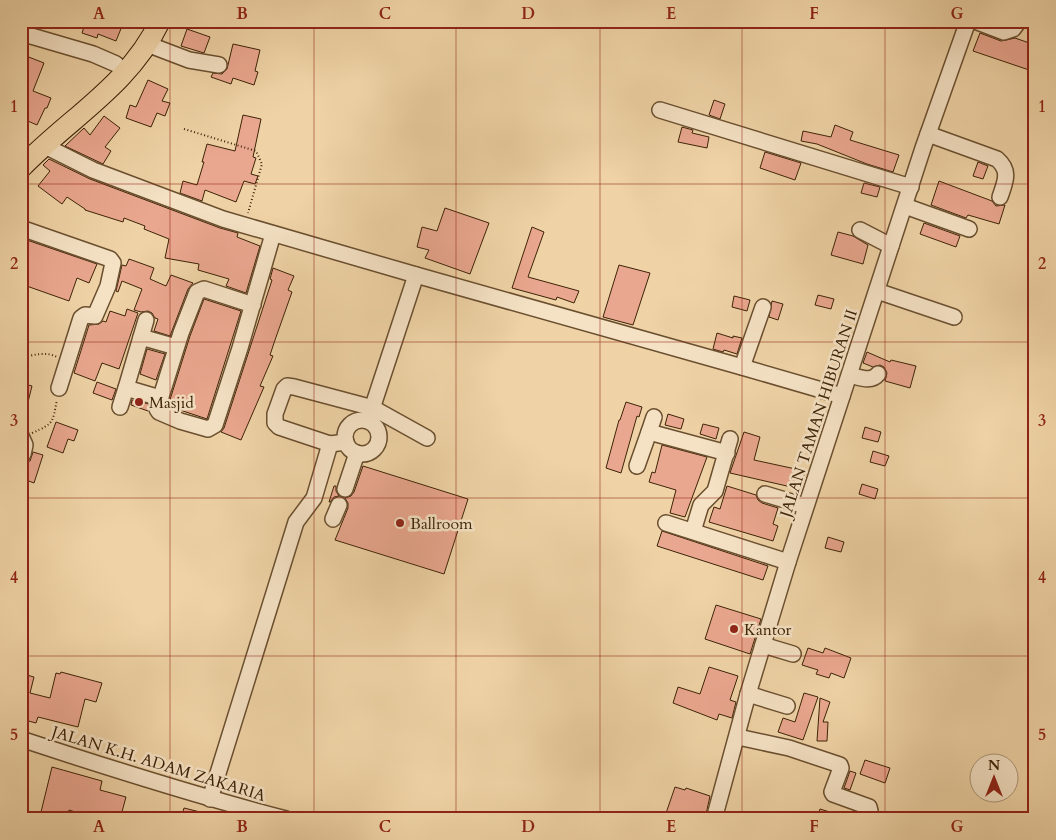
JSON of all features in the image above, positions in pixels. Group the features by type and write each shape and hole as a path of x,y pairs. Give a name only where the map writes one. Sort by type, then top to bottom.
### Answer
{"main road":[{"path":"21,150 102,81 125,54 146,21"},
{"path":"21,168 121,78 136,61 160,21"}],"street":[{"name":"JALAN TAMAN HIBURAN II","path":"714,819 738,737 748,694 805,506 850,375 928,134 968,21"},
{"path":"981,24 998,31 1010,31 1020,21"},
{"path":"21,33 93,54 116,64"},
{"path":"147,44 189,60 219,65"},
{"path":"660,110 911,187"},
{"path":"928,134 998,159 1006,170 1006,180 1000,197"},
{"path":"45,146 93,170 197,209 273,234 842,396"},
{"path":"905,206 969,229"},
{"path":"21,228 110,259 113,262 111,276 95,316 87,315 81,318 59,388"},
{"path":"860,230 891,246"},
{"path":"253,305 210,291 201,290 194,298 176,347 157,409 159,412 180,421 208,429 214,426 233,373 253,305 273,234"},
{"path":"371,414 349,426 345,436 348,447 357,453 367,453 376,447 378,442 379,432 371,414 416,276"},
{"path":"876,291 954,317"},
{"path":"742,367 763,307"},
{"path":"120,407 146,320"},
{"path":"141,337 176,347"},
{"path":"850,375 870,380 878,374"},
{"path":"346,442 330,444 279,427 275,423 275,414 284,389 287,386 294,387 371,414 427,438"},
{"path":"126,388 160,398"},
{"path":"637,466 654,417"},
{"path":"649,432 729,446 715,491 701,505 693,530"},
{"path":"22,436 23,454"},
{"path":"210,799 296,522 314,498 330,444"},
{"path":"345,489 357,453"},
{"path":"764,494 805,506"},
{"path":"333,519 339,505"},
{"path":"666,522 788,562"},
{"path":"763,645 793,654"},
{"path":"748,694 787,706"},
{"path":"738,737 789,748 840,764 841,768 832,792 869,807 870,811 867,819"},
{"name":"JALAN K.H. ADAM ZAKARIA","path":"21,739 210,799 286,819"}],"path":[{"path":"184,129 256,151 262,164 245,225"},
{"path":"21,358 37,354 52,354 68,362"},
{"path":"22,436 48,426 53,421 59,388"}],"building":[{"path":"86,21 124,21 116,41 98,34 97,38 82,33"},
{"path":"187,29 210,37 204,53 181,46"},
{"path":"980,33 1001,41 1015,38 1035,45 1035,72 973,51"},
{"path":"233,44 260,50 255,71 258,72 254,85 233,78 231,84 211,77 213,73 222,74 227,69"},
{"path":"21,54 44,63 33,91 51,98 37,125 21,118"},
{"path":"148,80 168,89 162,101 170,103 165,116 157,113 151,127 126,118 130,105 136,107"},
{"path":"714,100 725,104 720,119 709,115"},
{"path":"243,115 261,119 253,157 256,158 251,174 258,176 255,184 244,181 236,202 205,190 202,201 180,193 183,181 197,185 207,144 235,151"},
{"path":"104,116 120,128 105,147 111,151 103,164 65,146 84,128 90,135"},
{"path":"835,125 853,132 850,140 899,155 893,172 817,144 801,141 803,131 831,137"},
{"path":"682,127 693,130 692,133 709,137 707,148 678,142"},
{"path":"765,152 801,163 795,180 760,168"},
{"path":"49,159 90,179 238,233 237,237 260,246 246,293 226,286 229,279 198,270 199,264 165,258 169,239 144,229 145,226 124,218 123,222 85,210 67,197 62,204 38,186 50,171 43,165"},
{"path":"978,162 988,166 983,179 973,176"},
{"path":"939,181 992,201 996,206 1005,205 999,224 968,215 966,218 931,205"},
{"path":"864,183 880,187 877,197 861,193"},
{"path":"445,208 489,223 470,274 425,258 429,250 417,247 422,227 437,231"},
{"path":"924,223 960,236 956,247 920,234"},
{"path":"532,227 544,232 528,277 579,291 574,303 557,297 556,300 512,288"},
{"path":"838,232 853,236 868,245 863,264 831,255"},
{"path":"21,238 97,264 89,283 77,278 69,301 21,284"},
{"path":"129,259 154,268 150,279 166,286 171,275 193,283 188,289 170,336 154,331 158,319 152,313 134,310 142,289 122,281 118,292 116,291 122,265 126,266"},
{"path":"619,265 650,273 633,325 603,317"},
{"path":"273,268 294,276 288,290 292,292 270,355 273,356 260,386 264,387 241,440 221,432 224,428 272,280 270,279"},
{"path":"818,295 834,299 831,309 815,305"},
{"path":"734,296 750,300 747,311 732,307"},
{"path":"204,299 241,311 207,419 168,406"},
{"path":"772,301 783,304 778,320 769,317"},
{"path":"127,309 138,313 119,369 102,363 95,381 74,373 89,325 99,324 103,321 106,322 110,311 125,316"},
{"path":"717,333 733,338 733,336 742,338 737,354 713,349"},
{"path":"147,349 165,354 156,380 140,374"},
{"path":"867,352 890,362 891,360 916,366 910,388 885,381 887,373 884,367 880,365 873,367 863,363"},
{"path":"97,382 116,389 112,400 93,393"},
{"path":"21,383 32,386 28,402 21,400"},
{"path":"132,400 149,404 148,411 131,405"},
{"path":"626,402 642,407 639,417 637,416 621,473 606,468"},
{"path":"668,414 684,419 681,429 665,425"},
{"path":"56,422 78,430 74,441 68,439 63,453 47,447"},
{"path":"703,424 719,428 716,439 700,434"},
{"path":"865,427 881,432 878,442 862,438"},
{"path":"744,432 760,437 754,460 805,471 800,489 730,473"},
{"path":"662,445 707,457 685,517 670,513 676,490 649,482 652,472 655,473"},
{"path":"873,451 889,456 885,466 870,462"},
{"path":"33,452 43,455 34,483 26,480 27,475 21,473 21,463 30,461"},
{"name":"Ballroom","path":"363,466 468,499 444,574 335,540 348,508 345,498 351,496 354,492"},
{"path":"862,484 878,489 875,499 859,494"},
{"path":"334,486 336,486 339,496 334,497 329,502"},
{"path":"727,486 756,495 762,503 778,508 773,524 778,526 773,541 709,522 714,507 720,509"},
{"path":"662,531 768,566 763,580 657,546"},
{"path":"828,537 844,542 841,552 825,548"},
{"name":"Kantor","path":"716,605 761,619 750,654 705,639"},
{"path":"808,648 823,653 825,648 851,658 844,678 831,673 829,678 816,674 818,670 802,665"},
{"path":"709,667 738,676 730,700 736,702 732,718 719,714 717,720 673,703 678,687 700,694"},
{"path":"61,672 102,683 96,702 85,699 78,727 38,717 36,723 21,719 21,682 23,674 34,677 30,693 50,698 56,673 60,674"},
{"path":"804,693 818,697 803,740 778,732 783,718 795,722"},
{"path":"820,698 830,702 823,722 828,722 827,741 817,741"},
{"path":"865,760 890,768 885,783 860,774"},
{"path":"52,767 102,781 100,790 126,797 120,819 97,819 69,810 66,819 41,812"},
{"path":"850,771 856,773 850,790 844,788"},
{"path":"675,787 685,790 686,788 710,796 705,819 664,819"},
{"path":"184,808 216,816 215,819 181,819"},
{"path":"820,809 846,817 846,819 817,819"}],"place":[{"name":"Masjid","path":"139,402"},
{"name":"Ballroom","path":"400,523"},
{"name":"Kantor","path":"734,629"}]}
